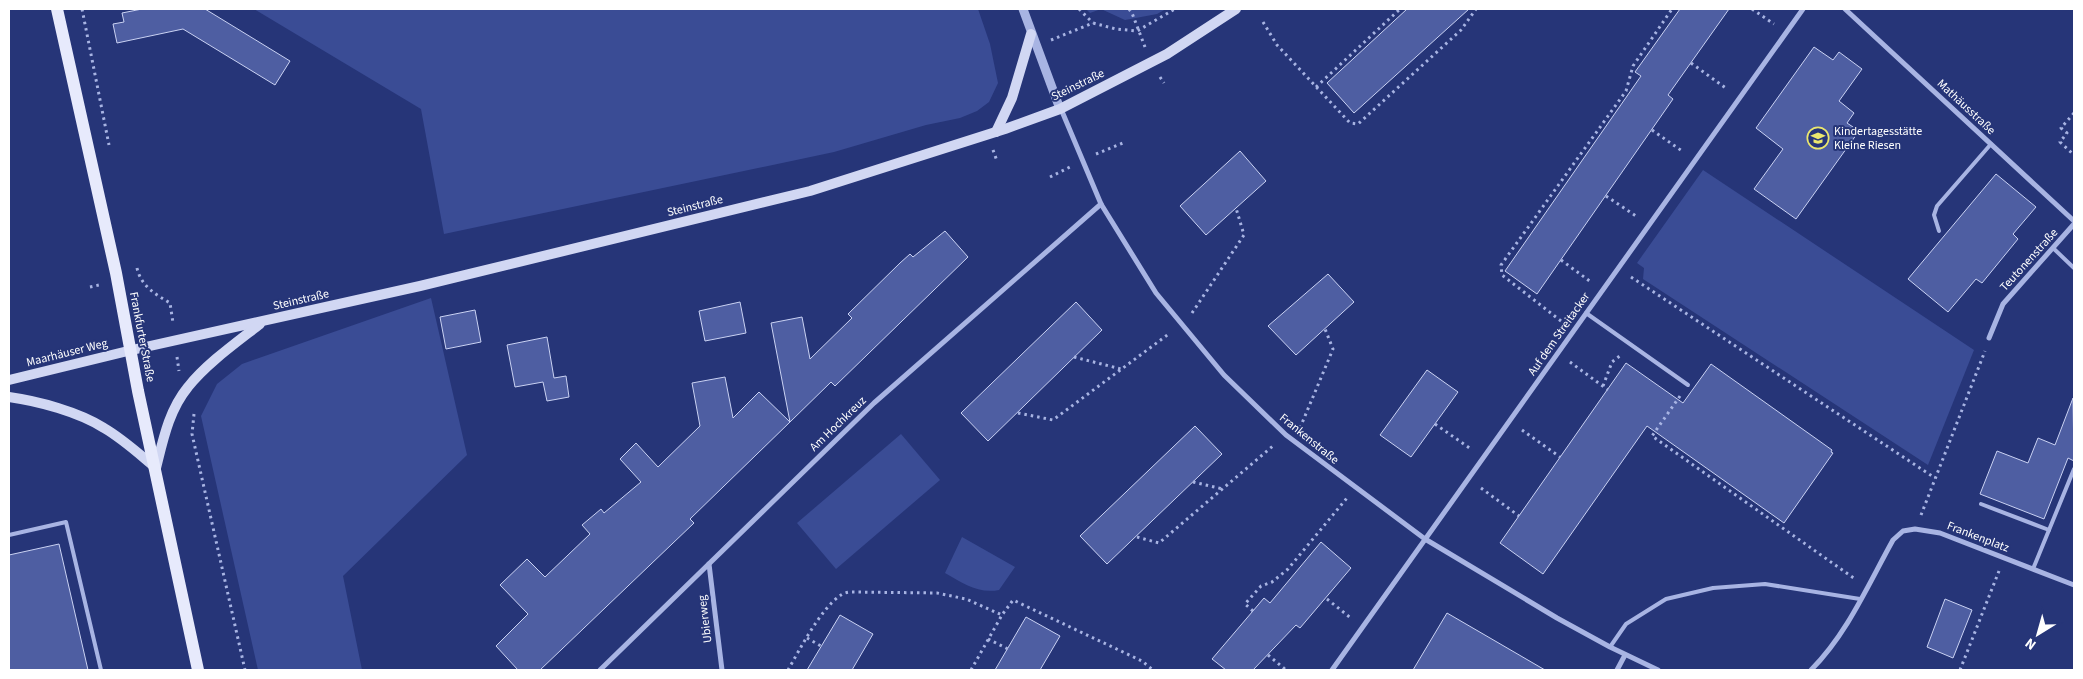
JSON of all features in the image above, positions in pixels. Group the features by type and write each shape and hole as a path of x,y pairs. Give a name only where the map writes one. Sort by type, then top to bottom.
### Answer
{"main road":[{"name":"Frankfurter Straße","path":"57,9 132,350 138,391 198,670"},
{"name":"Steinstraße","path":"132,350 420,286 810,191 996,132 1060,109 1167,54 1236,9"},
{"path":"996,132 1012,98 1032,34"},
{"path":"9,397 75,414 103,426 131,446 156,468 166,429 176,406 188,386 262,322"},
{"name":"Maarhäuser Weg","path":"9,380 132,350"}],"street":[{"path":"1023,9 1060,109"},
{"name":"Auf dem Streitacker","path":"1332,670 1802,9"},
{"name":"Mathäusstraße","path":"1845,9 2074,222"},
{"name":"Frankenstraße","path":"1060,109 1101,204 1156,293 1224,375 1286,435 1425,539 1557,618 1625,655 1658,670"},
{"name":"Am Hochkreuz","path":"600,670 874,403 1101,204"},
{"name":"Teutonenstraße","path":"1989,338 2003,304 2074,222"},
{"path":"1811,670 1827,655 1840,636 1893,540 1903,531 1915,529"},
{"name":"Frankenplatz","path":"1915,529 1940,533 2074,585"},
{"name":"Ubierweg","path":"709,564 722,670"},
{"path":"1617,670 1625,655"}],"lane":[{"path":"1939,230 1935,224 1934,214 1937,206 1991,144"},
{"path":"2053,248 2074,268"},
{"path":"1586,313 1688,385"},
{"path":"2033,570 2074,469"},
{"path":"1981,504 2049,530"},
{"path":"9,535 66,522 100,670"},
{"path":"1610,647 1626,624 1666,599 1713,588 1765,584 1860,599"}],"path":[{"path":"82,9 110,149"},
{"path":"1079,9 1093,23 1116,29 1137,31 1175,9"},
{"path":"1129,9 1137,31"},
{"path":"1316,87 1353,56 1400,9"},
{"path":"1263,22 1277,45 1316,87 1350,123 1358,124 1462,30 1476,9"},
{"path":"1574,330 1502,275 1501,265 1626,91 1633,66 1672,9"},
{"path":"1752,9 1786,32"},
{"path":"1036,46 1093,23"},
{"path":"1691,63 1739,98"},
{"path":"2074,113 2061,128 2067,134 2060,142 2074,155"},
{"path":"1652,130 1695,160"},
{"path":"1606,196 1649,225"},
{"path":"1018,413 1053,420 1182,325 1244,235 1236,208"},
{"path":"135,260 139,278 154,293 170,303 180,378 200,399 193,415 192,434 245,670"},
{"path":"1561,260 1603,290"},
{"path":"1618,268 1935,478"},
{"path":"1294,442 1333,349 1325,329"},
{"path":"1915,529 1989,338"},
{"path":"1602,386 1612,362 1637,348"},
{"path":"1558,353 1608,390"},
{"path":"1074,357 1122,369"},
{"path":"1688,385 1652,436 1867,587"},
{"path":"1509,421 1560,457"},
{"path":"1435,424 1483,458"},
{"path":"1136,537 1160,543 1286,435"},
{"path":"1468,479 1519,516"},
{"path":"1193,482 1223,489"},
{"path":"1253,611 1245,604 1261,586 1272,582 1288,569 1356,488"},
{"path":"1960,670 2004,558"},
{"path":"788,670 830,605 842,594 852,592 937,593 966,599 1002,615"},
{"path":"1327,598 1362,627"},
{"path":"970,670 1002,615 1013,600 1134,657 1153,670"},
{"path":"807,638 821,646"},
{"path":"988,639 1008,649"},
{"path":"1268,655 1286,670"}],"shaded area":[{"path":"254,9 978,9 990,44 998,83 989,102 977,111 960,118 926,125 834,152 444,234 421,109"},
{"path":"1086,9 1101,9 1090,13"},
{"path":"1101,9 1166,9 1157,14 1125,20"},
{"path":"1703,170 1974,350 1928,465 1643,279 1644,268 1637,263"},
{"path":"431,298 467,455 343,576 362,670 258,670 201,416 217,384 242,364"},
{"path":"901,434 940,480 836,569 797,523"},
{"path":"962,537 1015,567 999,590 977,589 945,573"}],"building":[{"path":"142,9 205,9 290,61 275,85 183,29 117,43 113,24 124,22 122,13"},
{"path":"1407,9 1469,9 1354,113 1327,83"},
{"path":"1680,9 1729,9 1668,95 1673,99 1537,294 1505,271 1641,76 1635,72"},
{"path":"1814,47 1833,60 1839,52 1862,69 1839,101 1854,113 1847,123 1859,131 1796,219 1754,189 1783,149 1756,128"},
{"path":"1240,151 1266,181 1206,235 1180,206"},
{"path":"1996,174 2036,207 2013,234 2018,239 1982,283 1976,279 1948,312 1908,279"},
{"path":"945,231 968,257 835,386 831,382 790,422 771,323 802,317 810,359 852,318 848,314 900,263 910,254 913,257"},
{"path":"1328,274 1354,302 1296,355 1268,326"},
{"path":"740,302 746,333 705,341 699,311"},
{"path":"1076,302 1102,330 988,441 961,413"},
{"path":"475,310 481,342 446,349 440,317"},
{"path":"547,337 554,378 566,376 569,397 547,401 543,382 515,387 507,345"},
{"path":"1626,363 1683,403 1711,364 1832,450 1831,452 1833,453 1784,523 1647,426 1543,574 1500,543"},
{"path":"1427,370 1458,392 1411,457 1380,435"},
{"path":"725,377 733,418 759,392 790,422 690,519 694,523 540,670 518,670 496,646 528,614 500,585 527,559 545,577 590,534 582,525 601,509 604,513 641,482 620,459 636,443 658,467 700,426 692,383"},
{"path":"2073,398 2074,461 2068,458 2044,519 1980,494 1997,451 2028,463 2038,438 2055,445"},
{"path":"1195,426 1222,454 1107,564 1080,536"},
{"path":"1321,542 1351,568 1300,628 1296,625 1253,670 1226,670 1212,659 1264,598 1270,603"},
{"path":"59,544 88,670 9,670 9,555"},
{"path":"1945,599 1972,610 1953,658 1927,647"},
{"path":"1447,613 1545,670 1413,670"},
{"path":"840,615 873,634 852,670 807,670"},
{"path":"1026,617 1060,636 1040,670 995,670"}],"place":[{"name":"Kindertagesstätte Kleine Riesen","path":"1818,138"}]}
